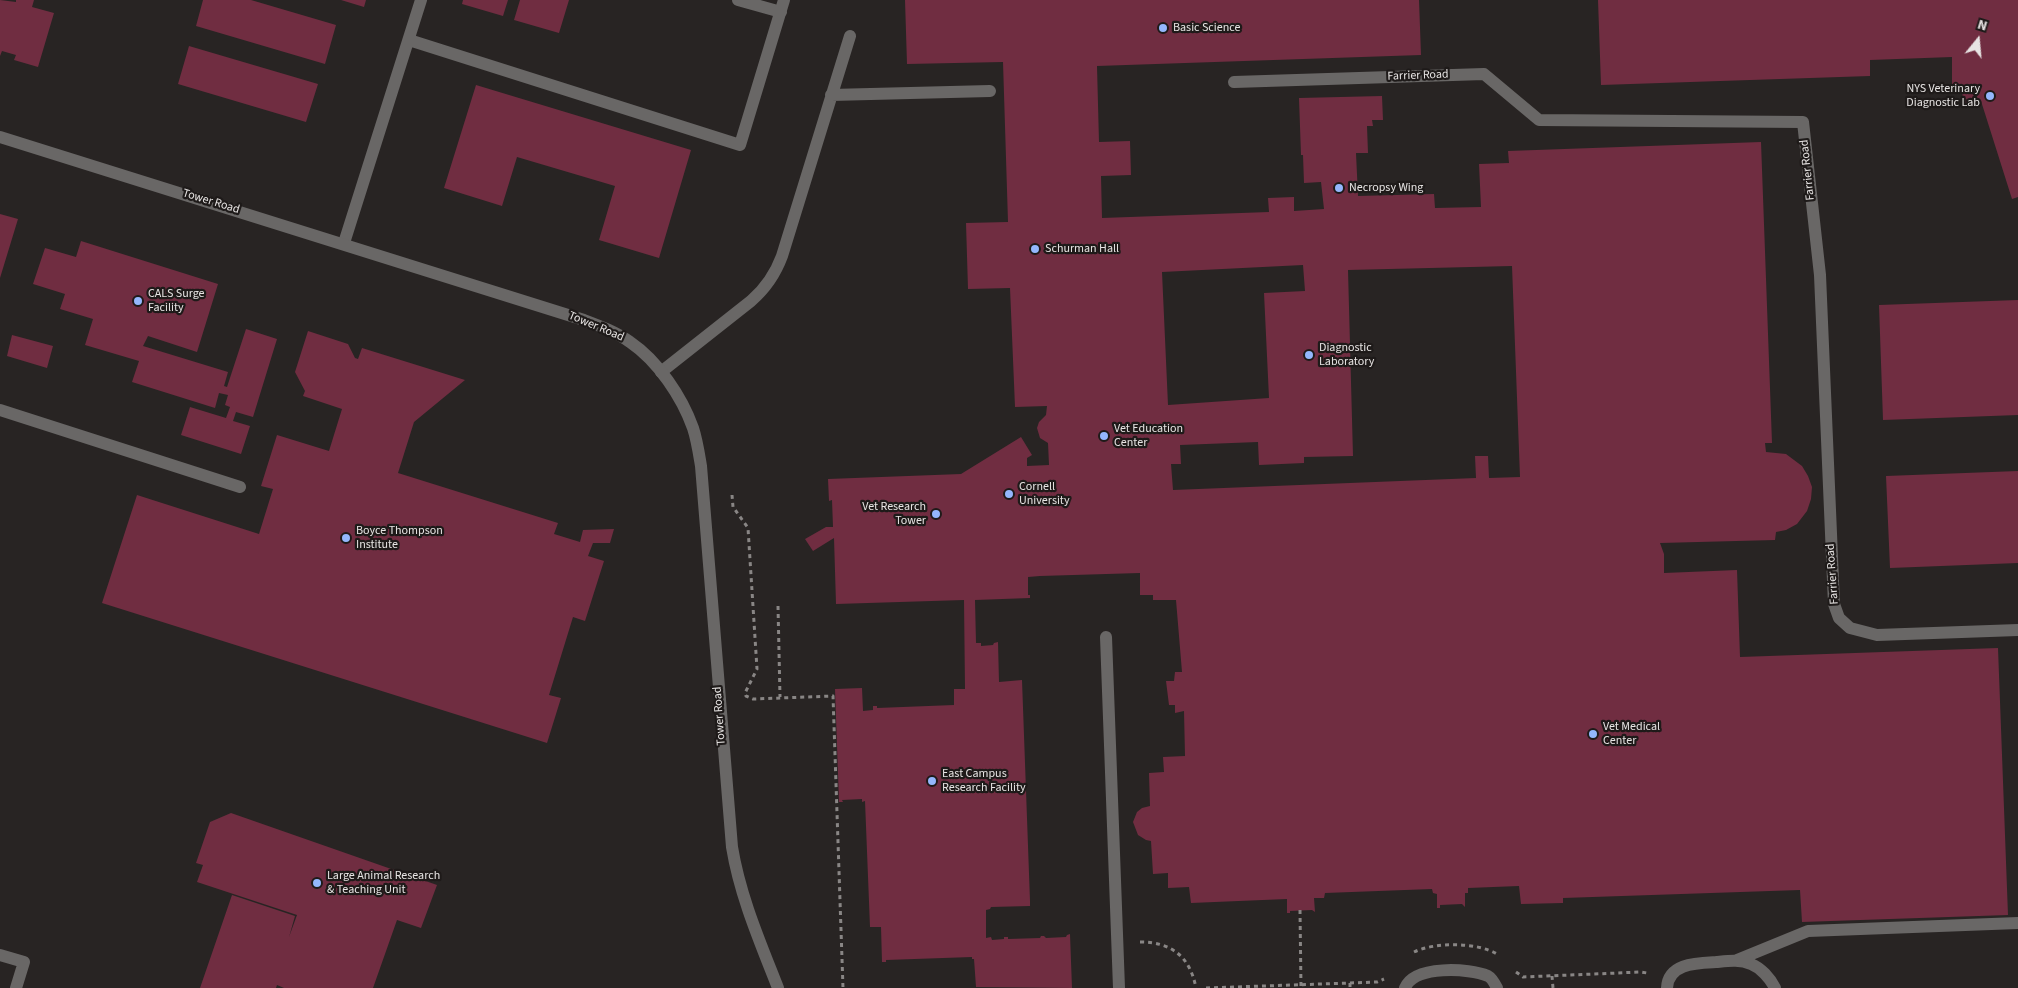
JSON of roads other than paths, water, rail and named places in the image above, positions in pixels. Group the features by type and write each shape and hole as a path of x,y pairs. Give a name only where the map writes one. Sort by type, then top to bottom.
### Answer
{"street":[{"path":"344,243 421,0"},
{"path":"409,40 740,145 783,6 738,0"},
{"path":"661,372 751,301 772,280 782,256 850,36"},
{"name":"Farrier Road","path":"1234,82 1484,74 1539,120 1803,122 1820,275 1834,604 1839,618 1850,628 1877,635 2018,630"},
{"path":"831,95 990,91"},
{"name":"Tower Road","path":"0,136 540,305 608,329 639,348 661,372 693,429 700,458 732,847 746,903 778,988"},
{"path":"0,410 240,487"},
{"path":"1106,637 1119,988"},
{"path":"1667,988 1668,980 1675,971 1683,966 1694,963 1737,960 1808,931 2018,923"},
{"path":"0,955 24,962 16,988"},
{"path":"1737,960 1751,964 1765,973 1775,988"},
{"path":"1406,988 1407,984 1416,976 1434,970 1481,974 1489,977 1497,988"}],"place":[{"name":"Basic Science","path":"1163,28"},
{"name":"NYS Veterinary Diagnostic Lab","path":"1990,96"},
{"name":"Necropsy Wing","path":"1339,188"},
{"name":"Schurman Hall","path":"1035,249"},
{"name":"CALS Surge Facility","path":"138,301"},
{"name":"Diagnostic Laboratory","path":"1309,355"},
{"name":"Vet Education Center","path":"1104,436"},
{"name":"Cornell University","path":"1009,494"},
{"name":"Vet Research Tower","path":"936,514"},
{"name":"Boyce Thompson Institute","path":"346,538"},
{"name":"Vet Medical Center","path":"1593,734"},
{"name":"East Campus Research Facility","path":"932,781"},
{"name":"Large Animal Research & Teaching Unit","path":"317,883"}]}
